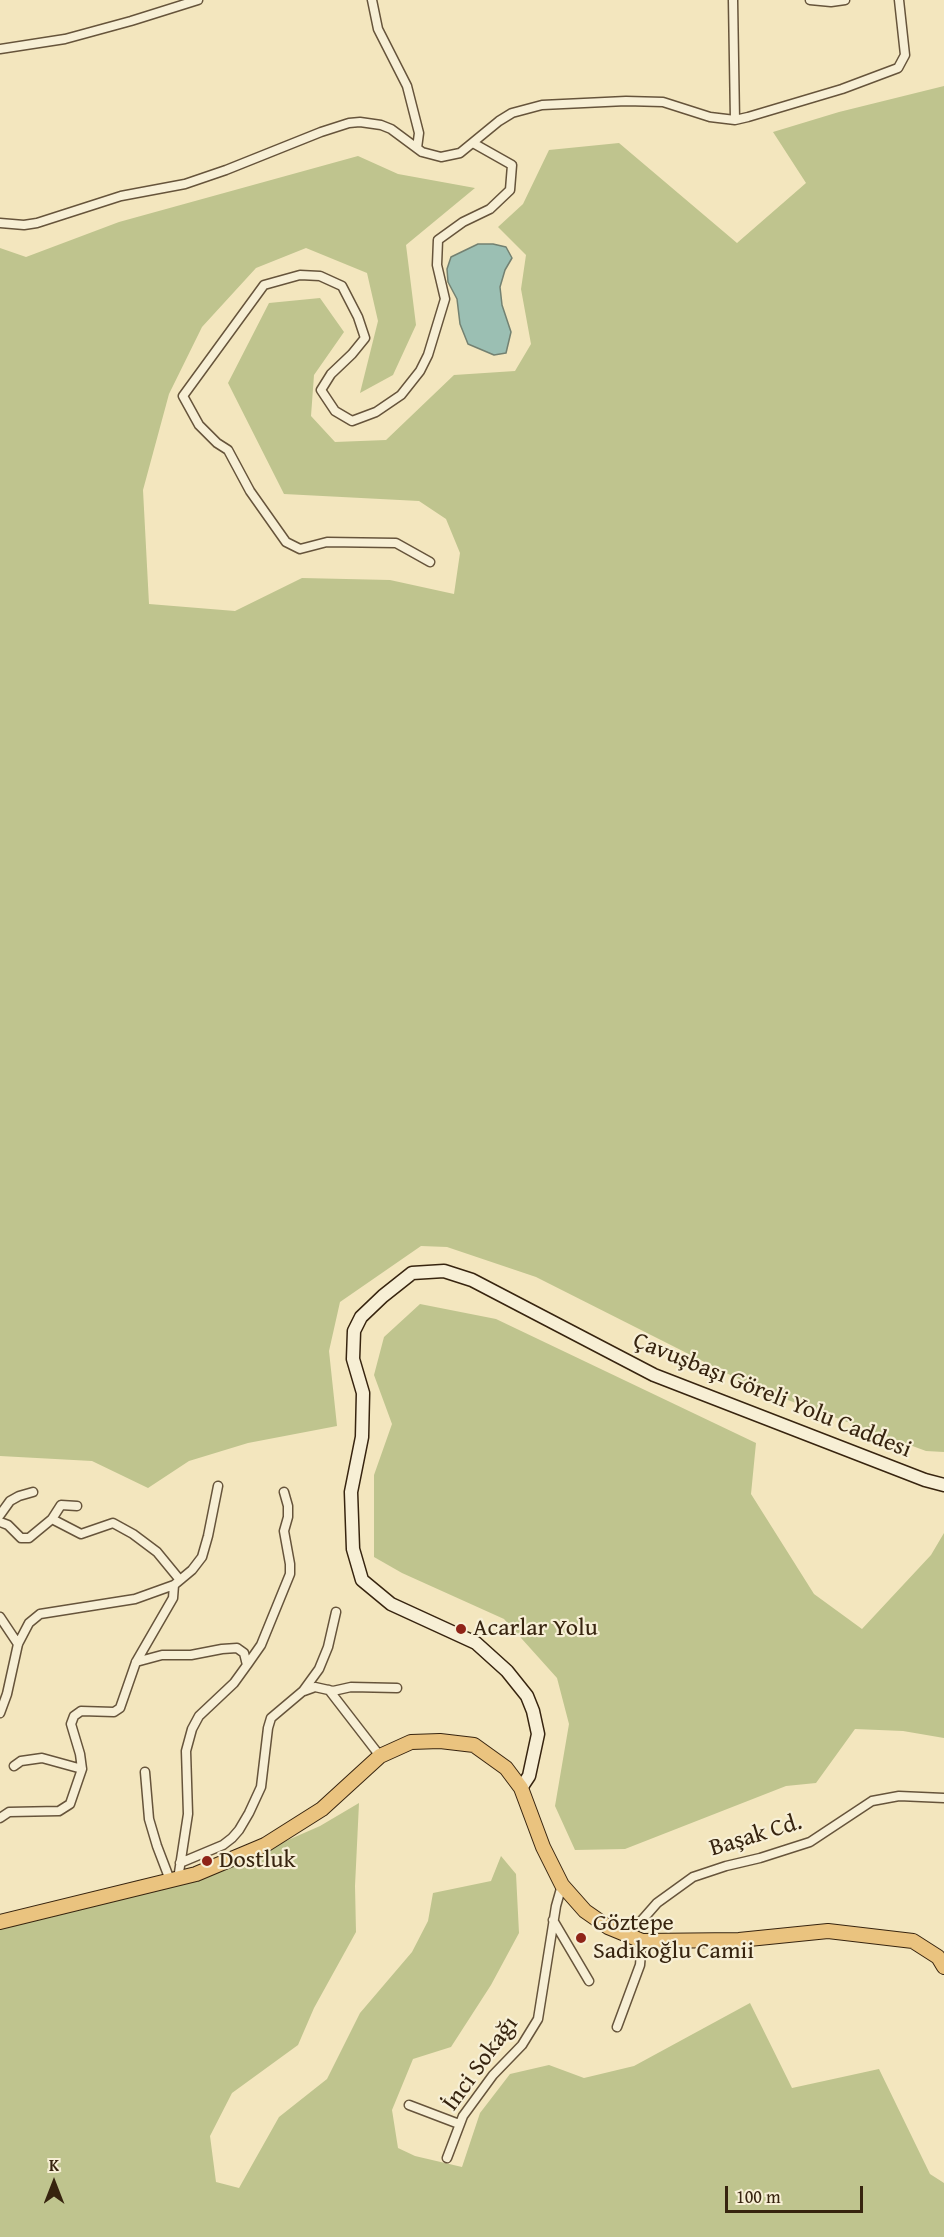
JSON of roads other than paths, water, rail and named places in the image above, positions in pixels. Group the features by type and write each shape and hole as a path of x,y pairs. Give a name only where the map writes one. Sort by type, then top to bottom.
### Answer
{"main road":[{"name":"Çavuşbaşı Göreli Yolu Caddesi","path":"521,1788 530,1776 538,1734 533,1710 527,1696 507,1671 476,1643 391,1604 362,1580 353,1549 351,1492 362,1437 363,1393 353,1359 354,1331 360,1317 412,1273 444,1271 472,1280 654,1375 925,1480 944,1485"},
{"path":"0,1922 196,1874 265,1845 322,1809 380,1756 411,1742 440,1742 474,1745 506,1768 521,1788 543,1847 562,1885 585,1911 608,1927 628,1936 642,1941 739,1940 828,1931 913,1941 938,1957 944,1967"}],"street":[{"path":"0,49 65,39 198,0"},
{"path":"372,0 378,29 407,86 419,133 417,148"},
{"path":"733,0 735,120"},
{"path":"810,0 831,2 845,0"},
{"path":"0,223 24,225 37,223 122,196 185,183 226,170 349,123 381,125 432,155 450,156 460,153 512,113 542,105 626,101 663,102 700,115 735,120 842,89 898,68 905,55 899,0"},
{"path":"430,562 396,543 327,542 300,549 286,542 250,491 228,450 217,443 199,425 183,396 264,285 300,275 320,276 342,286 358,317 365,338 331,374 321,390 335,411 352,421 376,412 401,395 420,371 428,355 445,299 437,265 438,240 463,222 489,209 510,190 512,165 473,143"},
{"path":"0,1713 7,1694 18,1644 29,1623 40,1614 135,1599 177,1583 202,1557 218,1486"},
{"path":"0,1515 10,1501 33,1492"},
{"path":"174,1880 180,1863 188,1814 186,1751 192,1730 199,1716 234,1683 261,1645 290,1574 284,1531 288,1506 284,1492"},
{"path":"0,1522 8,1525 25,1539 52,1519 60,1505 76,1506"},
{"path":"52,1519 81,1534 113,1523 134,1534 157,1552 177,1583"},
{"path":"0,1818 9,1812 59,1811 70,1804 82,1769 71,1724 74,1716 81,1711 114,1712 120,1708 136,1662 172,1598 177,1583"},
{"path":"180,1863 223,1845 239,1830 261,1787 271,1718 303,1691 319,1669 328,1647 336,1612"},
{"path":"0,1617 18,1644"},
{"path":"136,1662 162,1655 190,1655 222,1648 237,1648 244,1653 247,1665"},
{"path":"303,1691 315,1687 333,1691 351,1687 397,1688"},
{"path":"329,1690 380,1756"},
{"path":"14,1767 21,1761 42,1758 82,1769"},
{"path":"146,1772 149,1819 157,1846 174,1880"},
{"name":"Başak Cd.","path":"628,1936 657,1903 693,1877 810,1842 872,1801 899,1796 944,1798"},
{"name":"İnci Sokağı","path":"447,2158 459,2124 493,2074 522,2045 538,2019 553,1920 562,1885"},
{"path":"553,1920 589,1981"},
{"path":"616,2027 640,1965 642,1941"},
{"path":"409,2105 459,2124"}],"water":[{"path":"478,244 506,247 512,258 505,270 500,287 502,305 511,332 506,353 494,355 468,344 460,324 457,299 448,282 447,269 451,257"}],"place":[{"name":"Acarlar Yolu","path":"461,1629"},
{"name":"Dostluk","path":"207,1861"},
{"name":"Göztepe Sadıkoğlu Camii","path":"581,1938"}]}
